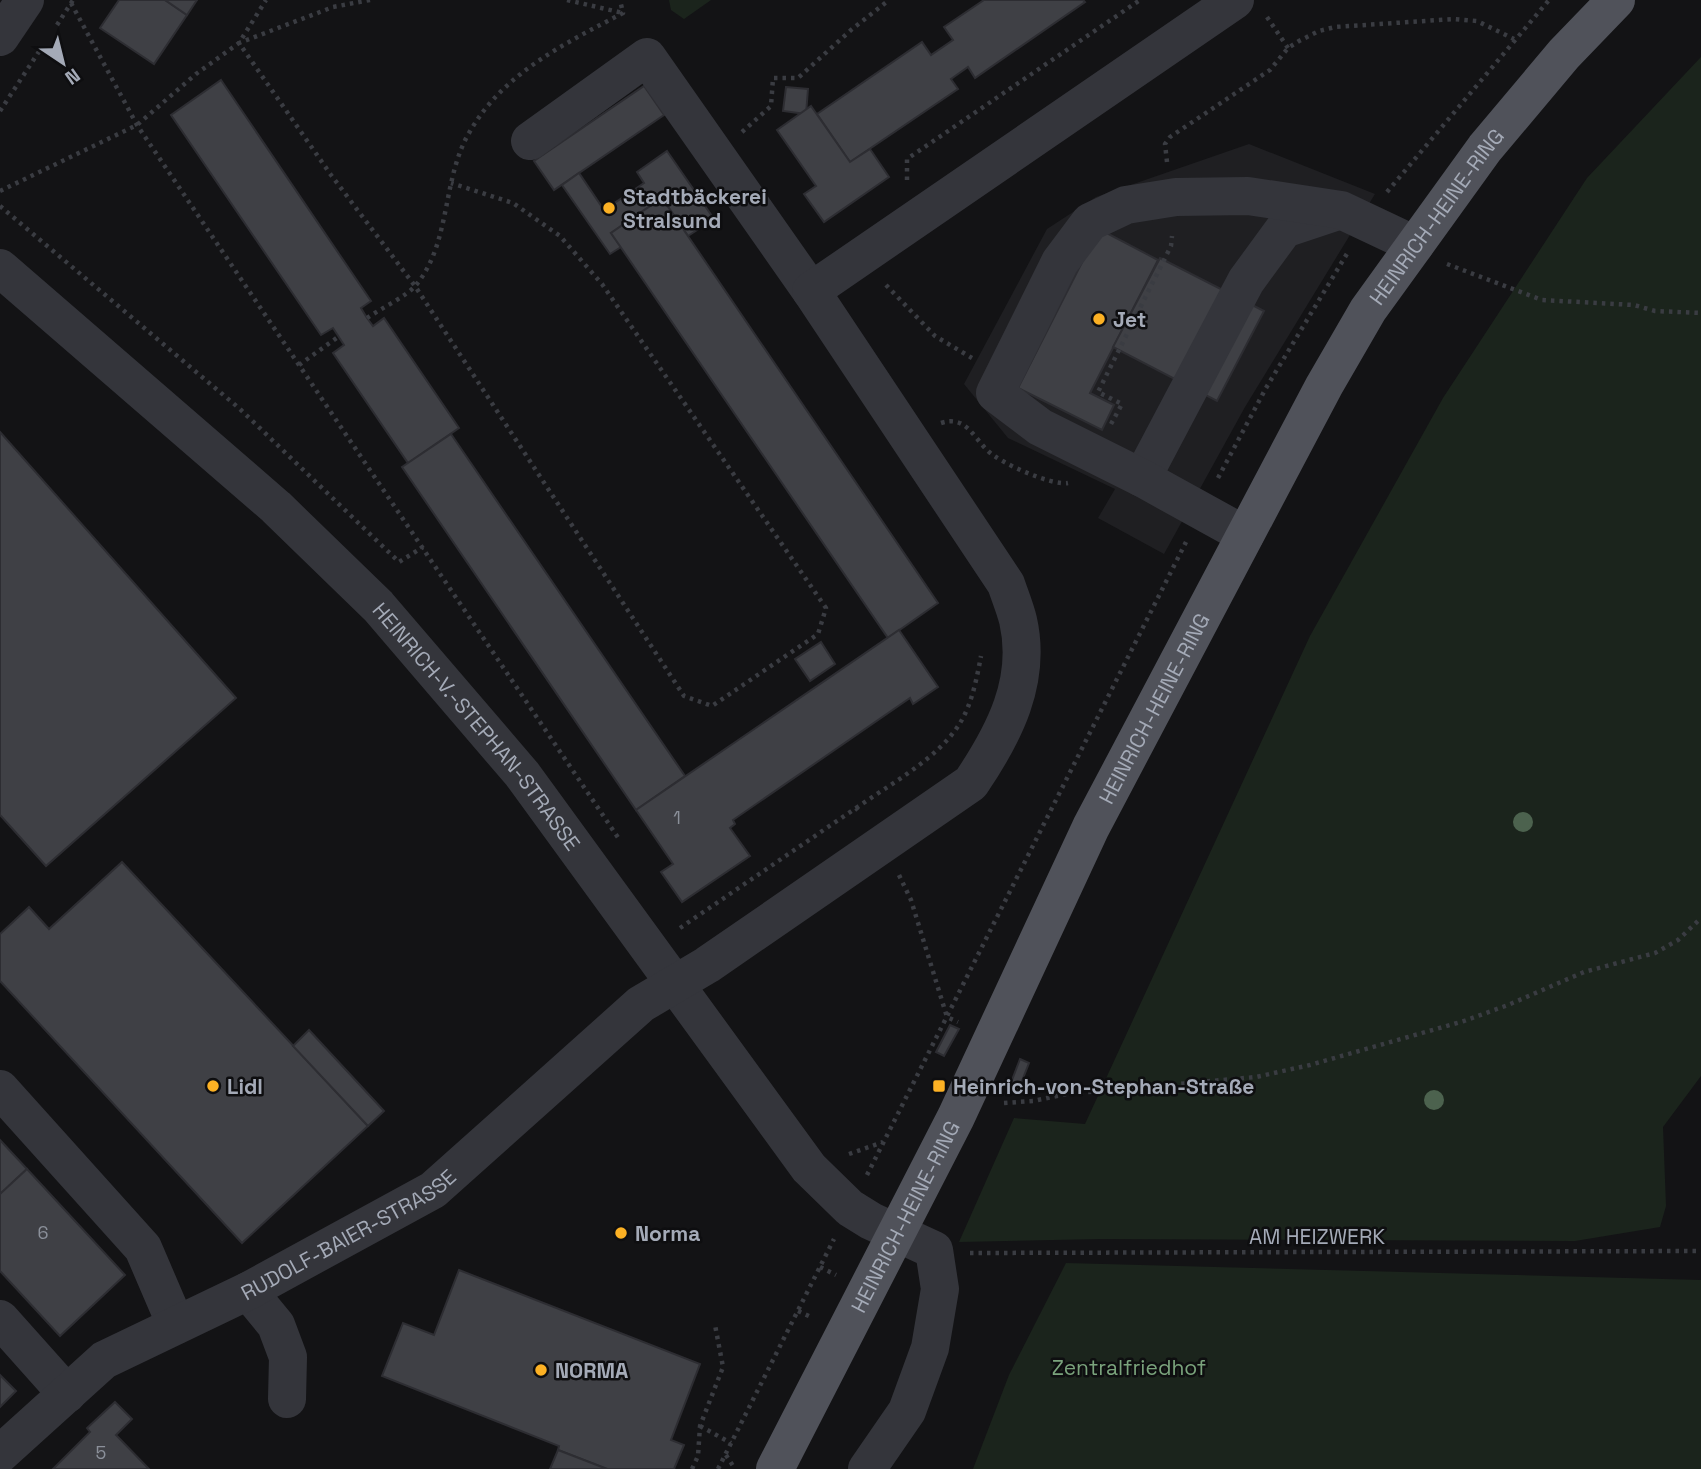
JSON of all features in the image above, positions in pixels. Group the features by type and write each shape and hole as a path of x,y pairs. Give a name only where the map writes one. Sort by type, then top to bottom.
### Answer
{"main road":[{"name":"HEINRICH-HEINE-RING","path":"775,1469 956,1117 1091,827 1330,375 1368,310 1430,254 1485,148 1564,54 1616,0"}],"street":[{"path":"0,37 25,0"},
{"path":"811,291 1249,5"},
{"path":"530,141 647,57 811,291 1006,583 1018,621 1022,662 1015,704 995,747 971,783 707,965 674,984"},
{"path":"1245,535 1142,478 1040,427 995,393 1060,262 1090,222 1126,205 1176,197 1248,196 1341,210 1430,254"},
{"path":"1142,478 1246,281 1284,229 1341,210"},
{"name":"HEINRICH-V.-STEPHAN-STRASSE","path":"0,268 276,507 378,607 522,774 809,1168 850,1208 934,1250"},
{"name":"RUDOLF-BAIER-STRASSE","path":"0,1454 104,1360 248,1291 433,1189 641,1004 674,984"},
{"path":"0,1089 143,1248 176,1325"},
{"path":"867,1469 907,1411 930,1348 940,1289 934,1250"},
{"path":"248,1291 276,1325 288,1357 287,1399"},
{"path":"0,1319 67,1394"}],"path":[{"path":"239,43 265,0"},
{"path":"0,191 137,125 196,74 239,43 333,7 370,0"},
{"path":"567,0 623,13"},
{"path":"713,151 743,131 771,106 773,78 798,78 889,0"},
{"path":"904,186 908,179 907,159 1140,0"},
{"path":"50,35 72,1 137,125 620,839"},
{"path":"1249,5 1288,48"},
{"path":"239,43 331,175 415,286 684,696 712,706 818,634 826,608 602,284 560,236 513,203 451,183"},
{"path":"0,111 43,46"},
{"path":"0,206 240,409 399,562 423,547"},
{"path":"1430,254 1542,300 1634,305 1655,311 1701,313"},
{"path":"855,260 879,278 934,336 1002,377"},
{"path":"367,318 415,286"},
{"path":"299,365 338,337"},
{"path":"911,441 944,422 956,420 968,427 990,453 1044,481 1065,485 1074,482 1083,474 1094,455"},
{"path":"856,808 934,753 961,723 977,678 983,644"},
{"path":"672,917 707,965"},
{"path":"1005,1090 1000,1103 1033,1101 1066,1094 1256,1077 1310,1065 1360,1048 1398,1041 1464,1021 1584,972 1655,953 1678,940 1701,918"},
{"path":"845,1154 884,1142"},
{"name":"AM HEIZWERK","path":"934,1250 973,1253 1701,1251"},
{"path":"692,1469 698,1456 700,1426 723,1367 715,1325"},
{"path":"700,1426 731,1443 718,1469"},
{"path":"725,1455 735,1469"}],"shaded area":[{"path":"1249,144 1375,194 1245,407 1164,554 1098,518 1115,489 1008,438 964,384 1047,229 1096,197"}],"green space":[{"path":"669,0 711,0 684,19 671,10"},
{"path":"1701,57 1701,1076 1663,1127 1666,1206 1660,1227 1575,1241 1101,1239 959,1242 1014,1118 1085,1124 1310,636 1443,398 1587,178"},
{"name":"Zentralfriedhof","path":"1066,1263 1701,1280 1701,1469 973,1469 1009,1375"}],"building":[{"path":"119,0 165,0 187,15 154,64 100,28"},
{"path":"165,0 197,0 187,15"},
{"path":"984,0 1085,2 975,78 968,67 951,79 958,89 850,162 817,114 922,42 931,55 953,40 944,27"},
{"path":"221,80 371,301 361,308 367,318 373,326 384,318 459,428 408,463 333,353 344,345 333,328 321,335 171,115"},
{"path":"644,86 664,115 554,190 534,161"},
{"path":"786,87 808,89 806,114 783,111"},
{"path":"811,106 850,162 870,149 889,177 824,222 804,194 816,186 777,130"},
{"path":"667,151 714,219 688,236 662,198 611,233 621,247 610,254 562,185 579,173 604,210 644,183 637,172"},
{"path":"662,198 938,603 888,638 611,233"},
{"path":"1099,229 1158,260 1090,393 1114,405 1102,430 1018,388"},
{"path":"1160,258 1264,311 1217,401 1113,347"},
{"path":"0,432 236,698 46,866 0,815"},
{"path":"451,434 685,776 636,810 402,467"},
{"path":"899,630 938,687 913,704 910,698 733,820 735,824 730,828 750,856 682,902 661,872 673,864 636,810"},
{"path":"821,642 835,664 810,681 795,659"},
{"name":"Lidl","path":"122,862 368,1126 242,1243 0,981 0,934 29,907 49,929"},
{"path":"950,1025 959,1029 944,1056 936,1052"},
{"path":"309,1030 384,1111 368,1126 293,1046"},
{"path":"1020,1059 1029,1063 1018,1091 1009,1088"},
{"path":"0,1140 27,1169 0,1194"},
{"path":"27,1169 125,1275 60,1336 0,1271 0,1194"},
{"name":"NORMA","path":"459,1270 700,1364 671,1440 684,1445 674,1469 607,1469 558,1450 559,1446 382,1376 403,1323 434,1335"},
{"path":"0,1375 16,1391 0,1407"},
{"path":"115,1402 132,1419 116,1435 149,1469 53,1469 90,1432 87,1428"},
{"path":"558,1450 607,1469 550,1469"}],"place":[{"name":"Stadtbäckerei Stralsund","path":"609,208"},
{"name":"Jet","path":"1099,319"},
{"name":"Lidl","path":"213,1086"},
{"name":"Heinrich-von-Stephan-Straße","path":"939,1086"},
{"name":"Norma","path":"621,1233"},
{"name":"NORMA","path":"541,1370"}]}
